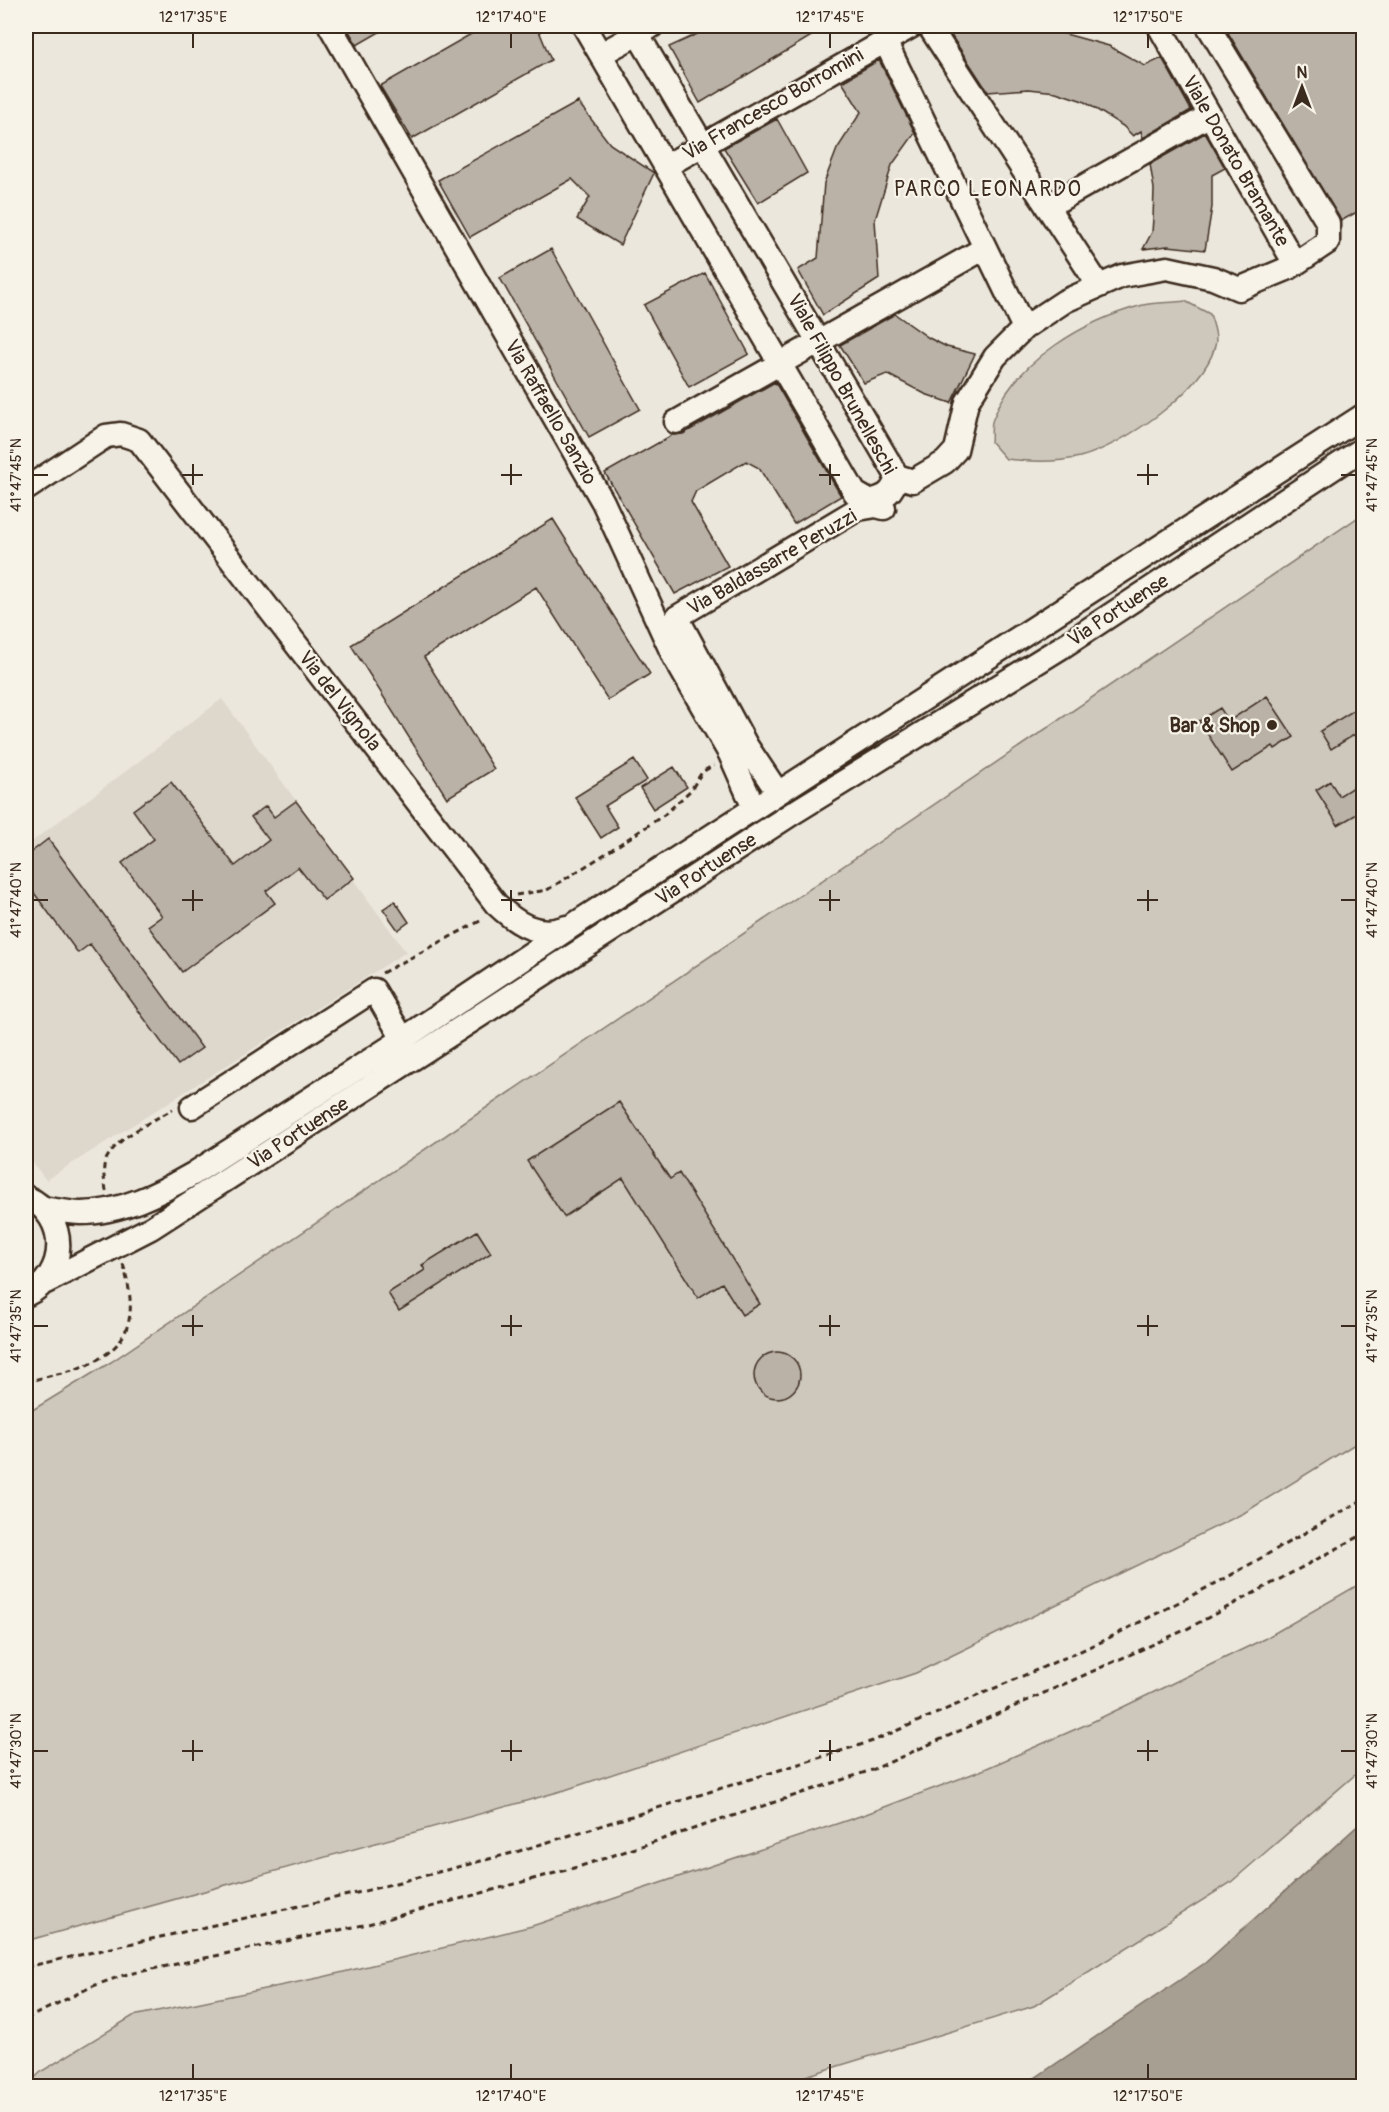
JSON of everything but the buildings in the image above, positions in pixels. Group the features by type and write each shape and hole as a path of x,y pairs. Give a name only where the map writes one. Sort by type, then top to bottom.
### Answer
{"street":[{"name":"Via Raffaello Sanzio","path":"330,26 603,502 674,657 730,754 754,808"},
{"name":"Viale Filippo Brunelleschi","path":"584,26 855,493 869,501 885,497 894,489 897,476 703,143 641,28"},
{"path":"929,26 1099,286"},
{"name":"Viale Donato Bramante","path":"1159,26 1295,264 1328,242 1328,223 1209,26"},
{"path":"601,54 641,28"},
{"path":"900,31 985,248 1024,328"},
{"name":"Via Francesco Borromini","path":"666,166 900,31"},
{"path":"1047,207 1210,115"},
{"path":"676,422 985,248"},
{"path":"897,476 913,481 945,462 956,450 967,402 995,357 1024,328 1065,301 1122,276 1167,268 1213,278 1239,289 1295,264"},
{"name":"Via Portuense","path":"34,1203 83,1213 130,1204 161,1192 193,1174 404,1039 578,922 1364,415"},
{"name":"Via del Vignola","path":"26,489 100,439 121,434 134,437 144,446 498,905 519,924 533,930 556,930 578,922"},
{"name":"Via Portuense","path":"26,1295 45,1282 161,1222 793,813 1062,646 1364,448"},
{"name":"Via Baldassarre Peruzzi","path":"778,793 746,746 677,618 858,509 876,506 891,509"},
{"path":"185,1107 374,990 404,1039"},
{"path":"34,1203 56,1229 59,1245 55,1265 45,1282"}],"path":[{"path":"380,975 484,918 509,897 547,890 560,884 664,815 691,790 702,771 730,754"},
{"path":"110,1207 104,1174 105,1162 122,1140 185,1107"},
{"path":"26,1383 78,1368 103,1357 120,1342 132,1315 131,1290 120,1245"},
{"path":"26,1967 353,1894 516,1852 873,1741 1101,1642 1226,1578 1364,1500"},
{"path":"26,2019 93,1986 124,1975 379,1921 581,1866 872,1770 1185,1630 1364,1534"}],"shaded area":[{"path":"1185,301 1210,314 1216,342 1208,363 1195,381 1159,414 1117,441 1097,451 1071,459 1025,461 1006,459 991,442 992,421 1003,398 1035,361 1055,346 1076,332 1121,312 1148,304"},
{"path":"1363,514 1363,1439 1244,1513 916,1673 565,1790 26,1941 26,1414 111,1362"},
{"path":"222,699 406,952 46,1180 26,1154 26,846"},
{"path":"1363,1582 1363,1768 1230,1883 1034,2006 773,2086 26,2086 42,2071 133,2016 323,1977 532,1926 866,1814 980,1771 1092,1722 1266,1638"},
{"path":"1363,1821 1363,2086 1023,2086 1205,1963"}],"place":[{"name":"Bar & Shop","path":"1272,725"}],"district":[{"name":"PARCO LEONARDO","path":"988,189"}]}
